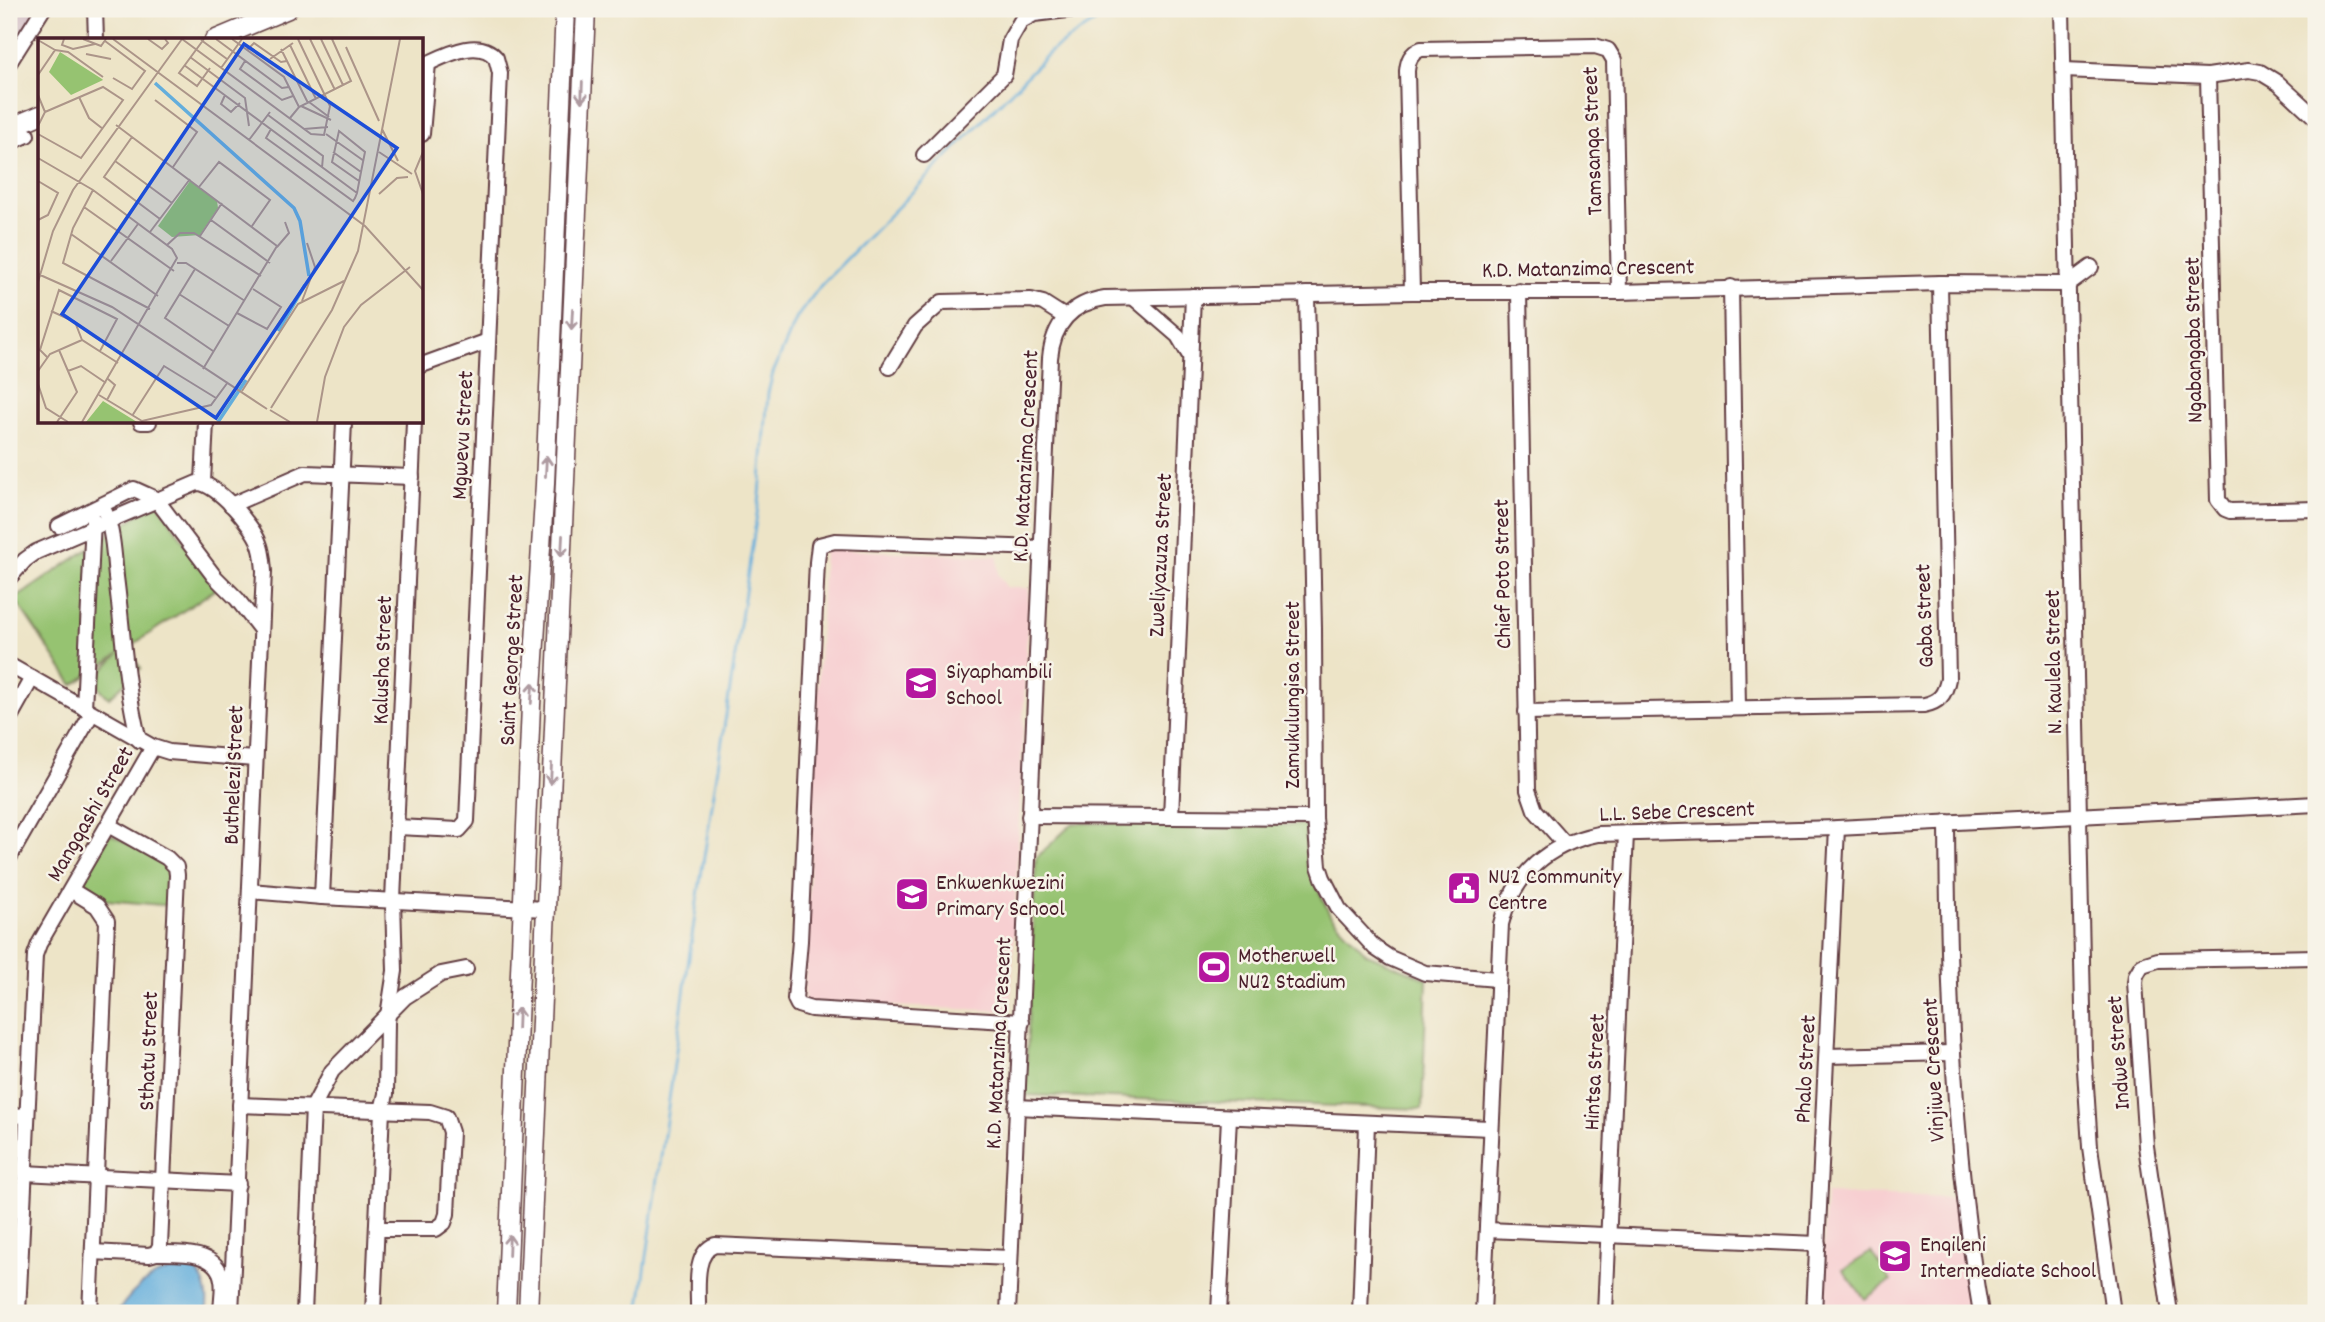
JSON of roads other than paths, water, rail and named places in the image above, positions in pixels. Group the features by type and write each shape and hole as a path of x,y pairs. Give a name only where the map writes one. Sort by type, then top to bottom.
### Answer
{"main road":[{"path":"219,38 288,9"},
{"name":"Saint George Street","path":"506,1313 531,705 554,316 565,9"},
{"name":"Saint George Street","path":"528,1313 586,9"},
{"path":"9,128 38,116"}],"street":[{"path":"9,63 43,9"},
{"path":"95,9 96,38"},
{"path":"924,155 1004,75 1010,40 1021,21 1034,14 1076,9"},
{"name":"N. Kaulela Street","path":"2062,9 2084,1055 2090,1147 2113,1313"},
{"name":"Tamsanqa Street","path":"1412,292 1407,71 1412,54 1421,48 1595,46 1608,50 1614,60 1619,292"},
{"name":"Mgwevu Street","path":"397,827 459,830 467,821 500,67 492,54 481,48 465,50 425,64"},
{"path":"424,87 425,64"},
{"path":"2064,69 2208,76 2249,70 2260,72 2278,83 2316,118"},
{"name":"Ngabangaba Street","path":"2208,76 2218,500 2230,511 2316,509"},
{"path":"9,143 27,135"},
{"path":"2067,284 2091,267"},
{"name":"K.D. Matanzima Crescent","path":"1008,1313 1051,345 1065,317 1093,300 1194,296 1619,292 1940,283 2067,284"},
{"name":"Gaba Street","path":"1527,712 1924,705 1936,702 1944,693 1948,679 1940,283"},
{"path":"1731,287 1738,708"},
{"name":"Chief Poto Street","path":"1519,291 1527,781 1530,800 1535,810 1565,844"},
{"name":"Zamukulungisa Street","path":"1307,294 1315,818 1317,852 1323,878 1344,916 1375,948 1425,973 1497,979"},
{"name":"Zweliyazuza Street","path":"1171,817 1194,296"},
{"path":"1134,298 1178,336 1191,358"},
{"path":"890,367 915,326 942,302 1031,300 1043,303 1065,317"},
{"path":"424,364 488,341"},
{"path":"9,578 24,560 36,552 185,486 203,482 206,424"},
{"path":"322,898 344,424"},
{"name":"Kalusha Street","path":"373,1313 382,1110 386,1094 389,1014 396,971 393,900 414,424"},
{"path":"231,505 300,474 412,477"},
{"name":"Buthelezi Street","path":"203,482 217,490 252,531 261,550 264,571 231,1313"},
{"path":"59,526 130,490 134,489 156,499 214,576 237,598 261,629"},
{"path":"122,514 130,490"},
{"path":"98,506 108,520 130,704 139,740"},
{"path":"9,858 88,710 92,527 98,506"},
{"path":"1022,1022 811,1009 798,1005 795,999 819,545 835,541 1041,548"},
{"path":"9,665 153,747 169,752 254,759"},
{"path":"9,719 32,678"},
{"name":"Mangqashi Street","path":"18,1313 14,1282 24,1173 35,955 153,747"},
{"name":"L.L. Sebe Crescent","path":"1483,1313 1501,924 1518,883 1534,864 1565,844 1598,835 1626,833 1837,828 2316,804"},
{"path":"1030,816 1315,818"},
{"name":"Vinjiwe Crescent","path":"1947,822 1951,1053 1962,1173 1981,1313"},
{"name":"Sthatu Street","path":"108,825 167,858 177,871 162,1241 156,1253"},
{"name":"Phalo Street","path":"1814,1313 1837,828"},
{"name":"Hintsa Street","path":"1605,1313 1626,833"},
{"path":"71,890 97,906 107,921 90,1313"},
{"path":"250,891 322,898 545,909"},
{"name":"Indwe Street","path":"2170,1313 2146,1146 2136,975 2142,965 2158,960 2316,957"},
{"path":"304,1313 313,1107 332,1071 405,997 440,974 466,969"},
{"path":"1827,1056 1951,1053"},
{"path":"240,1105 437,1113 448,1120 451,1132 447,1214 444,1223 436,1229 377,1229"},
{"path":"1016,1107 1490,1128"},
{"path":"9,1115 26,1116"},
{"path":"1219,1313 1229,1118"},
{"path":"1360,1313 1367,1123"},
{"path":"24,1173 238,1185"},
{"path":"1487,1230 1818,1244"},
{"path":"698,1313 701,1257 706,1249 715,1245 1010,1258"},
{"path":"93,1252 197,1255 210,1262 221,1274 221,1313"}],"water":[{"path":"192,1266 205,1288 206,1313 117,1313 148,1280 168,1270"}],"waterway":[{"path":"639,1313 695,915 760,495 768,393 773,373 797,317 821,285 1051,51 1098,21 1128,9"}],"place":[{"name":"Siyaphambili School","path":"921,683"},
{"name":"NU2 Community Centre","path":"1464,888"},
{"name":"Enkwenkwezini Primary School","path":"912,894"},
{"name":"Motherwell NU2 Stadium","path":"1214,967"},
{"name":"Enqileni Intermediate School","path":"1895,1256"}]}
